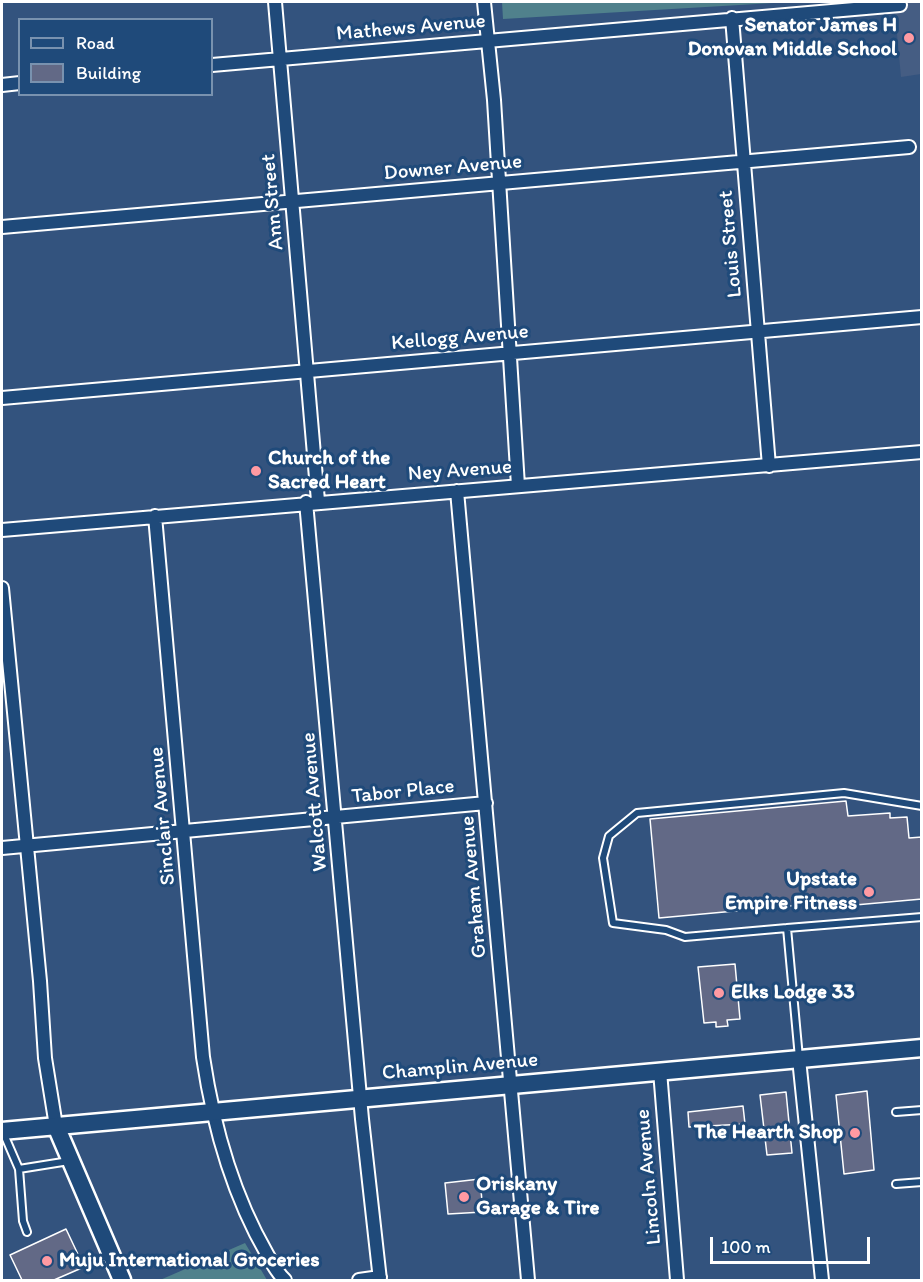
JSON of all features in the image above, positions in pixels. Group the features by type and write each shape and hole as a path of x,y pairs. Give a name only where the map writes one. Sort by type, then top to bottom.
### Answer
{"street":[{"name":"Ann Street","path":"275,2 291,202 311,399"},
{"path":"484,2 511,353 518,486"},
{"name":"Mathews Avenue","path":"213,65 900,5"},
{"name":"Louis Street","path":"732,18 769,466"},
{"path":"2,85 18,83"},
{"name":"Downer Avenue","path":"2,227 909,147"},
{"name":"Kellogg Avenue","path":"2,398 921,317"},
{"name":"Walcott Avenue","path":"311,399 312,502 336,818 360,1098 380,1279"},
{"name":"Ney Avenue","path":"2,530 921,452"},
{"name":"Graham Avenue","path":"457,491 528,1281"},
{"name":"Sinclair Avenue","path":"155,516 203,1057 213,1112 247,1216 285,1281"},
{"path":"2,588 40,981 45,1058 56,1126 122,1281"},
{"name":"Tabor Place","path":"2,848 486,803"},
{"name":"Champlin Avenue","path":"2,1131 921,1048"},
{"path":"800,1059 822,1281"},
{"name":"Lincoln Avenue","path":"660,1071 677,1281"},
{"path":"359,1281 380,1279"}],"lane":[{"path":"921,806 844,794 637,813 609,836 603,858 613,923 666,930 686,937 921,917"},
{"path":"786,928 800,1059"},
{"path":"896,1112 921,1110"},
{"path":"2,1131 19,1169 23,1221 27,1232"},
{"path":"19,1169 69,1161"},
{"path":"896,1184 921,1182"}],"shaded area":[{"name":"Senator James H Donovan Middle School","path":"894,2 921,2 921,74 901,77"}],"green space":[{"path":"502,2 790,2 503,19"},
{"path":"245,1243 267,1280 160,1280"}],"building":[{"path":"846,801 848,816 890,813 890,818 907,817 909,838 922,837 922,899 855,905 855,900 659,918 650,819"},
{"name":"Elks Lodge 33","path":"735,964 740,1019 727,1020 728,1026 716,1027 716,1022 704,1023 698,967"},
{"name":"The Hearth Shop","path":"867,1091 874,1170 844,1174 836,1095"},
{"path":"786,1092 792,1153 767,1155 760,1095"},
{"path":"743,1106 745,1124 689,1127 688,1112"},
{"name":"Oriskany Garage & Tire","path":"480,1179 483,1212 448,1214 445,1183"},
{"name":"Muju International Groceries","path":"66,1229 84,1267 54,1280 22,1280 10,1255"}],"place":[{"name":"Senator James H Donovan Middle School","path":"909,38"},
{"name":"Church of the Sacred Heart","path":"256,471"},
{"name":"Upstate Empire Fitness","path":"869,892"},
{"name":"Elks Lodge 33","path":"719,993"},
{"name":"The Hearth Shop","path":"855,1133"},
{"name":"Oriskany Garage & Tire","path":"464,1197"},
{"name":"Muju International Groceries","path":"47,1261"}]}
